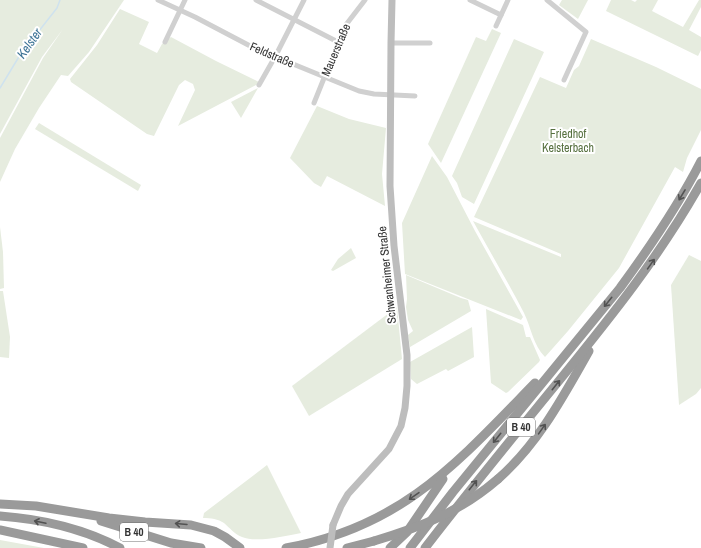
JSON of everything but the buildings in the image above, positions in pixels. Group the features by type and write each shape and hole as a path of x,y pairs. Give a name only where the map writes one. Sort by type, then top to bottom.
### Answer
{"highway":[{"name":"B 40","path":"410,548 453,492 616,293 646,252 676,206 701,161"},
{"name":"B 40","path":"425,548 463,498 602,328 640,278 664,245 701,183"},
{"name":"B 40","path":"347,548 404,532 444,516 475,498 498,479 525,453 549,421 602,328"},
{"name":"B 40","path":"286,548 336,536 366,524 407,501 434,482 455,463 566,353"},
{"path":"390,548 407,532 455,463"},
{"name":"B 40","path":"0,504 36,506 68,512 171,543 201,548"},
{"path":"68,512 145,522 202,527 218,533 240,548"},
{"path":"0,516 33,520 78,531 120,548"},
{"path":"0,530 80,548"}],"street":[{"name":"Feldstraße","path":"158,0 254,48 359,91 390,95 415,96"},
{"path":"165,42 185,0"},
{"path":"256,0 338,42"},
{"path":"259,85 304,0"},
{"name":"Mauerstraße","path":"314,103 347,22 365,0"},
{"name":"Schwanheimer Straße","path":"330,548 333,525 341,506 348,494 389,449 401,426 405,408 407,355 394,246 390,186 390,43 392,0"},
{"path":"470,0 501,15"},
{"path":"496,26 508,0"},
{"path":"547,0 586,32 564,80"},
{"path":"390,43 430,43"}],"green space":[{"path":"0,0 124,0 89,52 68,76 61,75 39,108 15,149 0,182 0,138 43,58 63,29 42,57 0,134"},
{"path":"562,0 588,0 578,19 559,5"},
{"path":"611,0 631,0 635,2 637,0 658,0 652,11 683,27 699,0 701,0 701,7 689,30 701,37 701,50 698,56 606,11"},
{"path":"120,9 149,22 139,44 157,53 162,44 171,37 259,82 258,84 178,126 195,90 193,84 185,80 179,85 154,136 147,134 71,82 70,79 97,45"},
{"path":"492,29 501,33 441,163 428,144 476,37 486,41"},
{"path":"514,39 544,52 474,204 462,197 457,183 452,176"},
{"name":"Friedhof Kelsterbach","path":"591,39 656,67 701,89 701,130 687,158 683,172 675,167 619,268 545,357 535,341 518,301 473,221 561,257 561,254 474,217 540,77 566,88 574,70 579,66"},
{"path":"258,88 241,118 231,102"},
{"path":"317,106 349,119 386,128 382,174 385,206 327,176 321,187 314,183 290,158"},
{"path":"39,123 141,185 138,191 35,129"},
{"path":"432,156 447,177 523,317 521,320 405,274 402,223"},
{"path":"0,227 3,252 4,288 0,289"},
{"path":"351,248 356,258 333,271 331,270 338,259"},
{"path":"689,255 701,261 701,388 696,394 679,405 671,285"},
{"path":"406,275 468,300 471,311 410,347 408,335 413,331 408,320 406,307"},
{"path":"0,291 3,291 10,337 9,358 0,357"},
{"path":"397,307 402,359 309,416 292,386"},
{"path":"486,309 523,325 526,337 530,337 540,360 506,393 491,383"},
{"path":"472,327 474,357 448,371 446,369 417,384 411,379 410,362"},
{"path":"267,465 301,533 271,538 248,539 232,531 224,523 203,518 204,513"},
{"path":"0,540 44,548 0,548"}],"waterway":[{"name":"Kelster","path":"0,88 20,55 57,8 60,0"}]}
